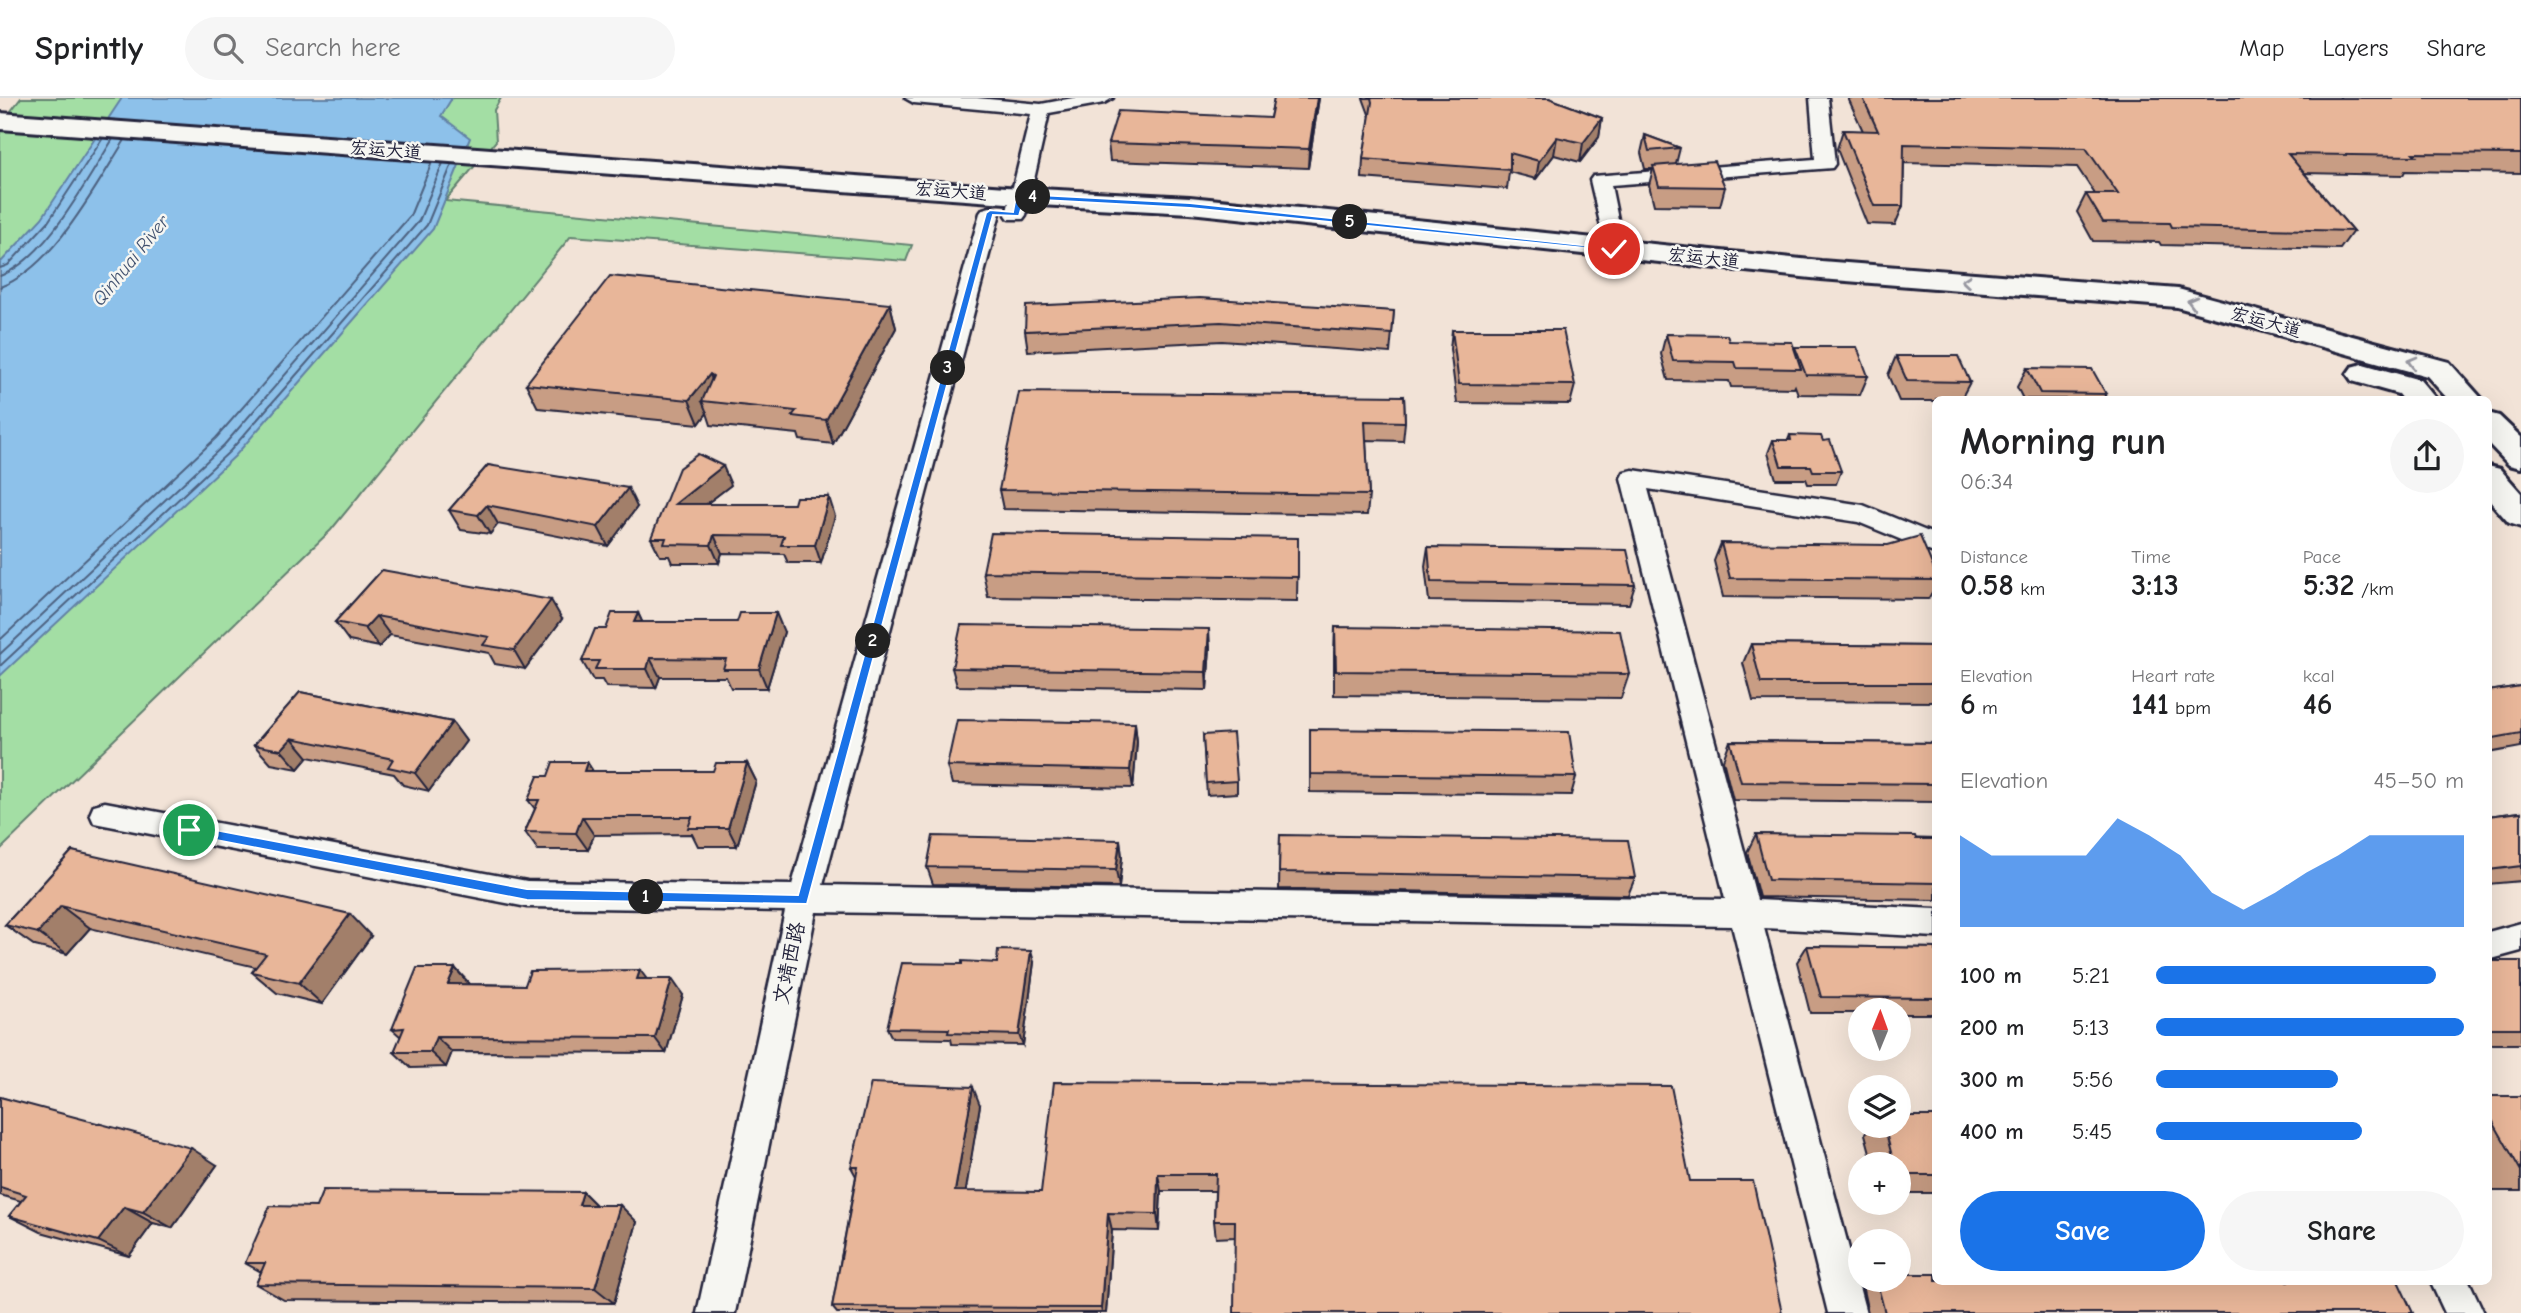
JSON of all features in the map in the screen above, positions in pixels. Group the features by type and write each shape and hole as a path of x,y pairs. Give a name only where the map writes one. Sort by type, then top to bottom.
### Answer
{"main road":[{"name":"宏运大道","path":"7,128 1009,208 1825,294 2180,323 2409,387 2417,396"},
{"name":"宏运大道","path":"1009,208 1190,205 1821,270 2178,298 2438,369 2463,396"},
{"path":"2492,427 2521,457"},
{"path":"2492,481 2521,514"}],"street":[{"path":"914,98 1041,109 1104,98"},
{"path":"1614,249 1600,180 1825,164 1819,98"},
{"name":"文靖西路","path":"716,1313 803,900 1009,208 1041,109"},
{"path":"1847,1313 1633,478 1863,514 1932,543"},
{"path":"105,814 527,894 1744,913 1932,923"},
{"path":"2492,945 2521,937"},
{"path":"2451,1285 2465,1313"}],"green space":[{"path":"21,98 501,98 494,110 496,141 445,201 912,245 906,261 571,236 331,530 0,850 0,125"}],"water":[{"name":"Qinhuai River","path":"122,98 452,98 441,116 470,138 433,229 235,456 0,676 0,263 42,218"}],"building":[{"path":"1274,98 1317,98 1309,149 1108,143 1118,111 1270,118"},
{"path":"1371,98 1549,98 1602,118 1583,143 1557,137 1539,161 1510,153 1510,170 1363,159"},
{"path":"1863,98 2521,98 2521,154 2288,154 2353,231 2172,227 2170,223 2103,222 2086,194 2118,194 2086,148 1904,144 1903,206 1874,206 1843,130 1878,131"},
{"path":"1645,135 1680,148 1649,151"},
{"path":"1714,161 1725,187 1659,186 1653,166"},
{"path":"610,276 890,304 826,420 792,416 796,411 702,401 713,376 710,374 689,400 526,384"},
{"path":"1200,298 1394,311 1392,334 1221,322 1025,331 1026,306"},
{"path":"1452,330 1563,330 1575,385 1459,384"},
{"path":"1666,334 1727,335 1729,341 1792,342 1801,369 1737,368 1735,362 1673,361"},
{"path":"1795,347 1857,347 1868,376 1806,375"},
{"path":"1896,356 1958,356 1970,382 1907,381"},
{"path":"2027,368 2092,369 2106,394 2040,393"},
{"path":"1019,392 1404,396 1405,422 1365,421 1369,495 999,490"},
{"path":"1790,435 1821,436 1823,441 1830,440 1841,471 1813,471 1811,466 1781,466 1773,440 1791,440"},
{"path":"698,454 723,466 675,504 794,504 796,497 829,497 815,545 781,545 784,536 714,535 711,545 664,544 666,538 651,538 679,468"},
{"path":"488,465 628,488 598,527 487,505 478,515 449,510"},
{"path":"991,533 1298,538 1298,577 983,572"},
{"path":"1920,536 1932,564 1932,580 1730,578 1721,543 1888,545"},
{"path":"1428,547 1627,550 1635,585 1431,582"},
{"path":"382,570 551,600 514,650 483,645 489,637 376,616 365,628 335,622"},
{"path":"612,613 638,613 634,622 737,622 740,613 776,613 759,669 723,669 726,659 650,658 647,669 595,669 599,661 582,661 595,629 606,629"},
{"path":"961,625 1209,629 1206,672 952,668"},
{"path":"1335,627 1620,631 1629,674 1336,671"},
{"path":"1751,644 1932,646 1932,683 1761,683"},
{"path":"2521,686 2521,733 2492,738 2492,690"},
{"path":"300,692 452,722 415,773 388,767 393,759 292,738 281,750 254,745"},
{"path":"957,720 1135,723 1130,770 947,766"},
{"path":"1310,729 1569,732 1576,777 1310,774"},
{"path":"1233,733 1237,781 1206,783 1203,735"},
{"path":"1730,741 1932,743 1932,784 1741,782"},
{"path":"553,762 587,762 584,771 713,771 716,763 747,763 728,828 688,828 692,817 582,817 576,833 525,832 539,800 528,800 538,776 548,776"},
{"path":"2521,812 2521,866 2492,870 2492,816"},
{"path":"1756,834 1915,836 1916,839 1932,839 1932,883 1768,880"},
{"path":"1280,835 1628,840 1635,878 1279,872"},
{"path":"933,836 1120,840 1116,870 927,867"},
{"path":"72,851 350,914 299,983 252,972 266,954 61,906 38,933 5,925"},
{"path":"1807,946 1932,948 1932,998 1821,997"},
{"path":"998,950 1031,951 1019,1035 948,1033 949,1029 887,1028 902,963 997,963"},
{"path":"2492,961 2521,961 2521,1028 2492,1028"},
{"path":"417,968 455,968 448,984 525,985 530,971 640,970 637,979 672,979 655,1038 436,1037 430,1052 394,1052 404,1028 392,1029"},
{"path":"1054,1082 1671,1086 1690,1181 1753,1181 1782,1313 1234,1313 1235,1221 1214,1221 1216,1174 1158,1174 1157,1214 1108,1213 1101,1308 832,1307 858,1167 851,1167 871,1083 973,1087 955,1191 1041,1192"},
{"path":"2492,1096 2521,1096 2521,1171 2492,1120"},
{"path":"0,1097 191,1148 143,1212 124,1207 98,1241 9,1216 26,1195 0,1187"},
{"path":"1911,1116 1932,1116 1932,1175 1911,1175 1911,1152 1891,1152 1887,1138 1911,1138"},
{"path":"323,1190 583,1192 579,1205 620,1205 595,1288 256,1284 265,1263 245,1263 270,1206 316,1207"},
{"path":"1911,1274 1932,1274 1932,1285 2400,1285 2413,1313 1885,1313 1879,1292 1911,1292"}],"route":[{"path":"189,830 527,894 803,900 990,213 1016,215 1020,196 1190,205 1614,249"}]}
